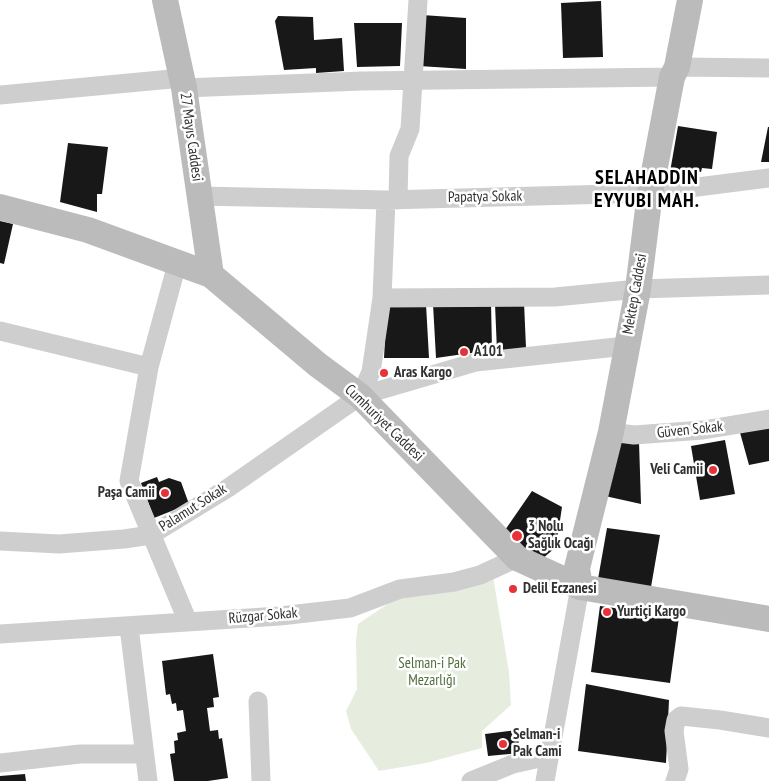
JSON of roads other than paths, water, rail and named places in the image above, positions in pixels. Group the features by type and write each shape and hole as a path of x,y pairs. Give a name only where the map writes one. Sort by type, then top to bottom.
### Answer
{"main road":[{"name":"27 Mayıs Caddesi","path":"164,0 183,83 211,276"},
{"name":"Mektep Caddesi","path":"580,587 577,568 611,432 638,289 650,193 690,0"},
{"name":"Cumhuriyet Caddesi","path":"0,206 88,230 211,276 318,365 360,396 517,558 580,587 769,619"}],"street":[{"path":"360,396 371,372 399,156 410,129 411,80 418,0"},
{"path":"0,95 183,83 411,80 769,68"},
{"name":"Papatya Sokak","path":"200,196 392,200 650,193 769,178"},
{"path":"177,264 149,367 129,481 188,622"},
{"path":"382,298 555,297 638,289 769,285"},
{"path":"0,331 149,367"},
{"path":"360,396 476,362 626,346"},
{"name":"Palamut Sokak","path":"0,541 59,544 124,539 151,534 228,488 360,396"},
{"name":"Güven Sokak","path":"611,432 634,435 703,430 769,419"},
{"name":"Rüzgar Sokak","path":"0,634 280,616 350,608 400,589 454,582 480,575 517,558"},
{"path":"545,781 580,587"},
{"path":"129,627 148,781"},
{"path":"258,702 261,781"},
{"path":"675,781 679,769 674,731 676,720 681,716 769,728"},
{"path":"0,763 80,754 144,754"},
{"path":"471,781 513,764 549,756"}],"place":[{"name":"A101","path":"464,352"},
{"name":"Aras Kargo","path":"384,373"},
{"name":"Veli Camii","path":"713,470"},
{"name":"Paşa Camii","path":"165,493"},
{"name":"3 Nolu Sağlık Ocağı","path":"517,536"},
{"name":"Delil Eczanesi","path":"513,589"},
{"name":"Yurtiçi Kargo","path":"607,612"},
{"name":"Selman-i Pak Cami","path":"503,744"}],"district":[{"name":"SELAHADDIN EYYUBI MAH.","path":"647,190"}],"park label":[{"name":"Selman-i Pak Mezarlığı","path":"432,672"}]}
